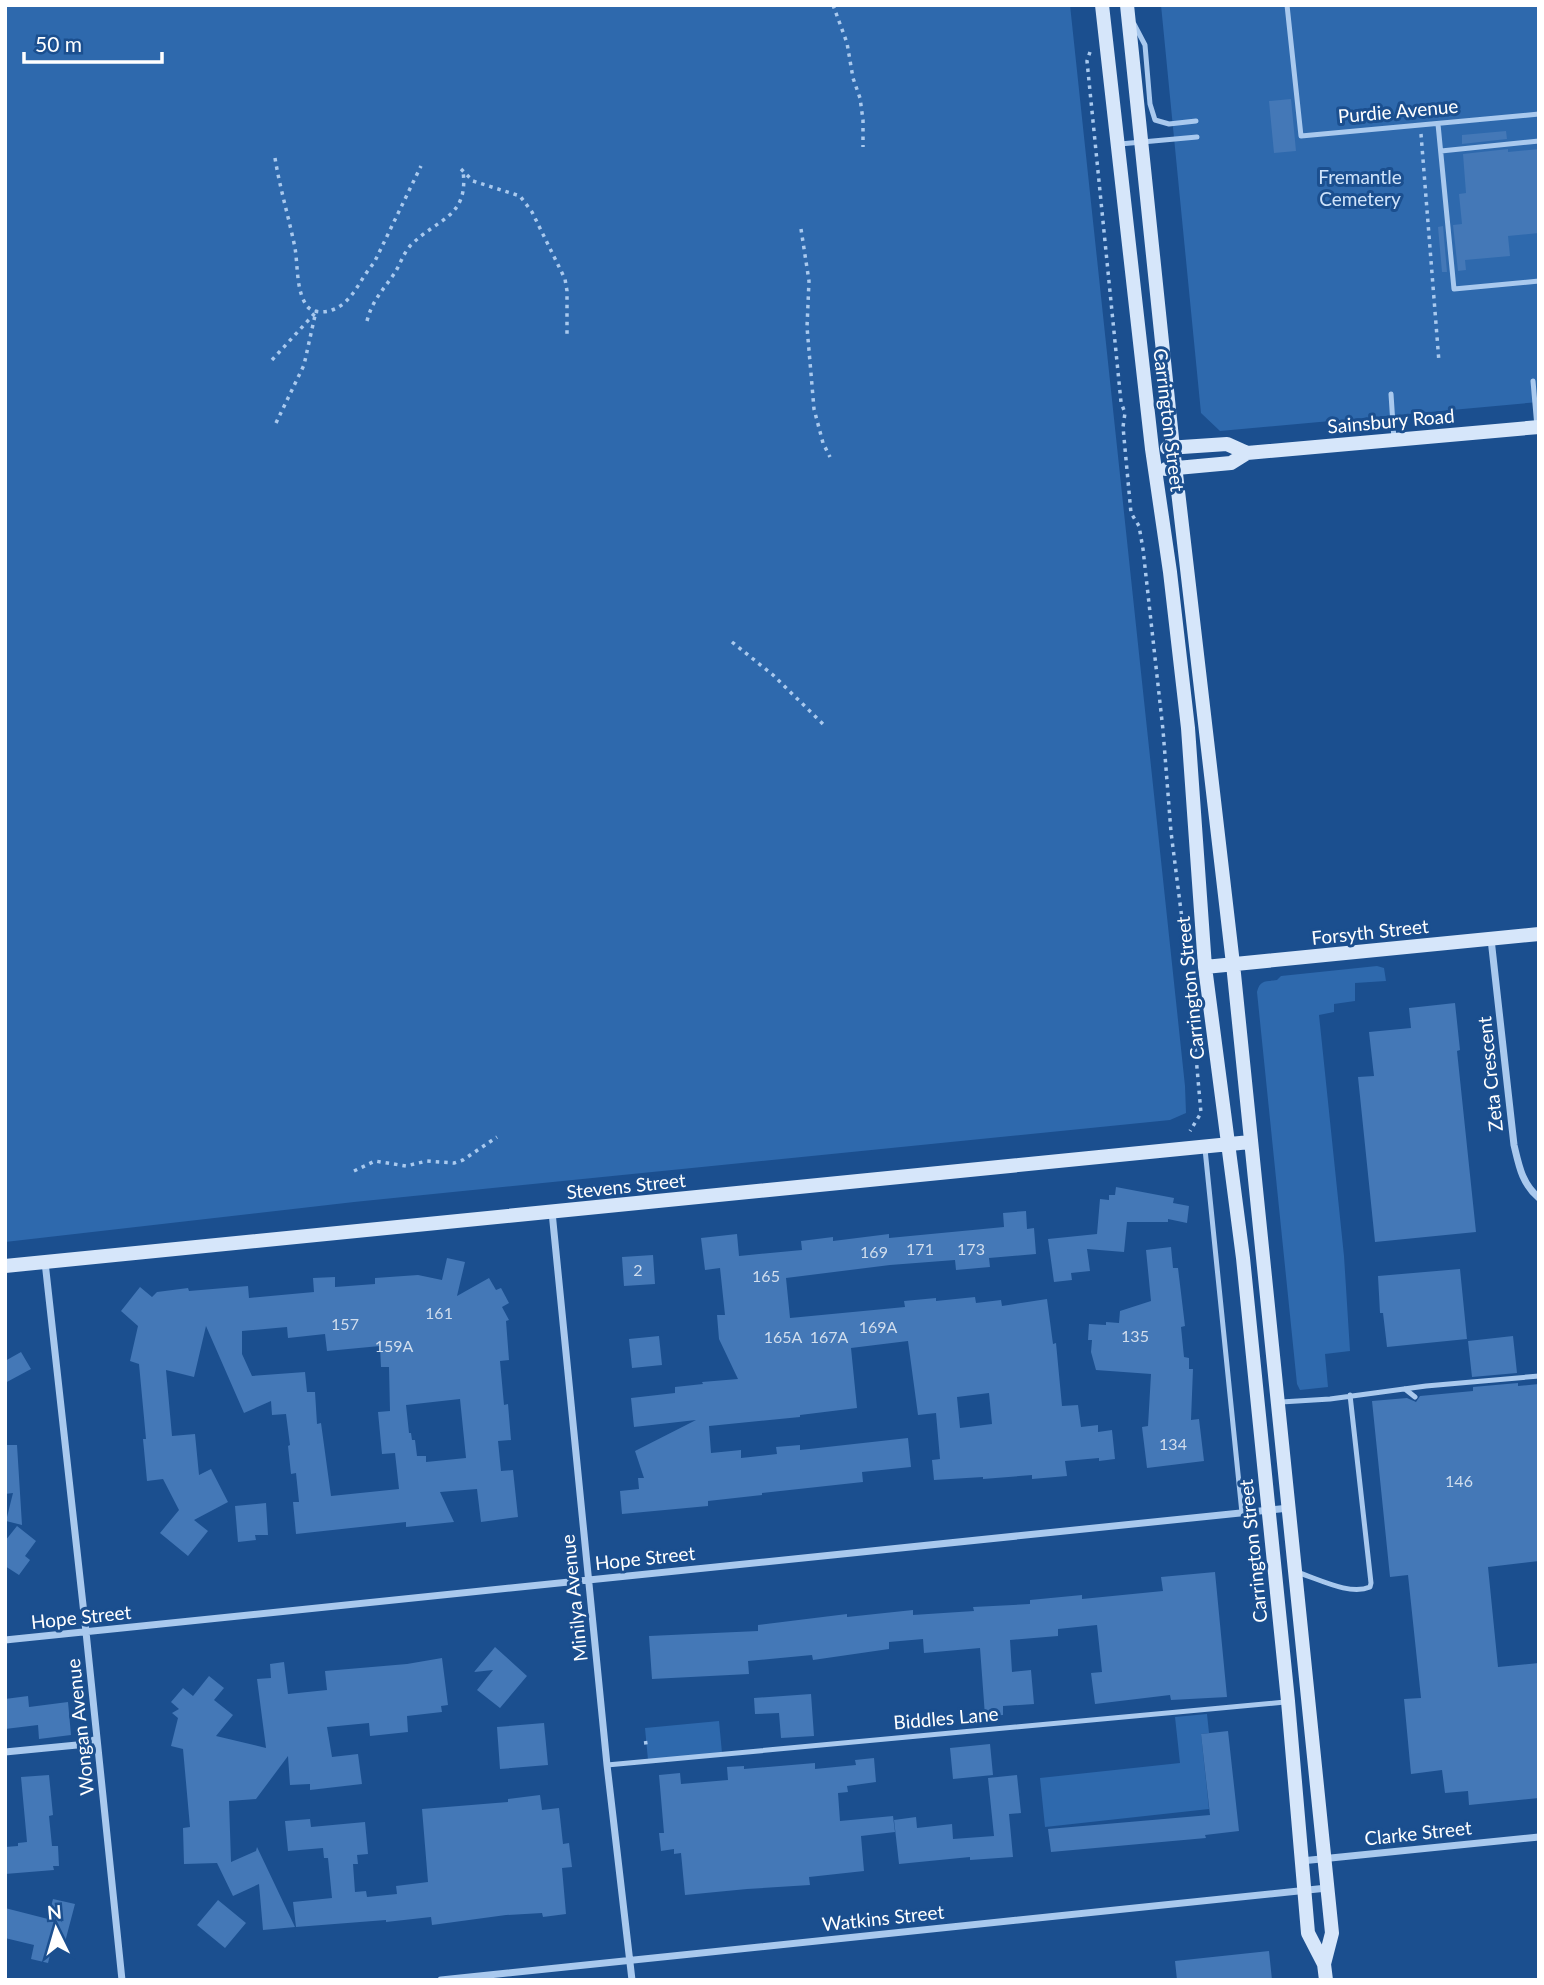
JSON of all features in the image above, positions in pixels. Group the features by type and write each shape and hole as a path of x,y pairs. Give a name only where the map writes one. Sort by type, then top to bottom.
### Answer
{"main road":[{"name":"Carrington Street","path":"1102,5 1152,449 1170,572 1188,728 1205,967 1229,1144 1268,1510 1288,1701 1303,1891 1308,1933 1324,1964 1326,1980"},
{"name":"Carrington Street","path":"1128,8 1173,448 1233,964 1325,1858 1332,1933 1324,1964"},
{"name":"Sainsbury Road","path":"1155,470 1231,463 1247,453 1538,427"},
{"name":"Sainsbury Road","path":"1152,449 1227,444 1247,453"},
{"name":"Forsyth Street","path":"1205,967 1539,934"},
{"name":"Stevens Street","path":"5,1266 1251,1142"}],"street":[{"name":"Zeta Crescent","path":"1491,939 1514,1145 1520,1172 1528,1189 1539,1198"},
{"name":"Minilya Avenue","path":"552,1212 607,1765 632,1980"},
{"name":"Wongan Avenue","path":"44,1262 122,1980"},
{"name":"Hope Street","path":"5,1640 1289,1508"},
{"path":"5,1752 77,1745 97,1739"},
{"name":"Clarke Street","path":"1301,1861 1539,1837"},
{"name":"Watkins Street","path":"441,1980 1327,1888"}],"lane":[{"name":"Purdie Avenue","path":"1287,5 1301,136 1539,114"},
{"path":"1128,8 1145,45 1150,104 1155,120 1169,124 1196,121"},
{"path":"1438,124 1454,289 1539,281"},
{"path":"1116,145 1197,137"},
{"path":"1441,151 1539,141"},
{"path":"1533,381 1538,427"},
{"path":"1391,394 1394,440"},
{"path":"1198,1147 1242,1513"},
{"path":"1278,1402 1330,1399 1405,1388 1539,1376"},
{"path":"1405,1388 1415,1397"},
{"path":"1295,1572 1355,1590 1370,1587 1350,1395"},
{"name":"Biddles Lane","path":"607,1765 1288,1701"}],"path":[{"path":"833,5 847,43 849,62 860,98 863,147"},
{"path":"1092,47 1087,61 1121,402 1125,413 1123,427 1131,513 1139,526 1143,550 1163,730 1171,832 1186,950"},
{"path":"1421,125 1439,362"},
{"path":"275,158 302,294 307,305 316,311 331,311 355,290 377,257 421,166"},
{"path":"367,321 372,304 396,272 411,245 443,221 462,199 465,190 462,170 473,181 520,196 532,212 565,279 567,338"},
{"path":"801,229 809,281 807,327 814,409 823,443 830,457"},
{"path":"272,360 316,311"},
{"path":"276,423 304,365 316,311"},
{"path":"732,642 773,675 826,727"},
{"path":"1190,988 1201,1113 1190,1130 1198,1147"},
{"path":"354,1171 375,1161 405,1166 427,1161 454,1163 497,1137"},
{"path":"644,1743 651,1742"}],"green space":[{"path":"5,5 1070,5 1186,1113 1170,1120 354,1202 5,1242"},
{"name":"Fremantle Cemetery","path":"1161,5 1539,5 1539,402 1220,431 1201,413"},
{"path":"1377,966 1384,968 1386,981 1355,983 1355,1001 1334,1004 1334,1012 1319,1015 1344,1256 1350,1351 1325,1354 1328,1387 1300,1390 1297,1384 1257,992 1262,983 1277,980 1281,976"},
{"path":"1207,1714 1209,1733 1201,1734 1209,1809 1045,1827 1040,1778 1180,1763 1175,1717"},
{"path":"719,1721 722,1753 648,1760 645,1728"}],"building":[{"path":"1291,99 1296,151 1274,153 1269,101"},
{"path":"1506,131 1507,139 1462,144 1462,135"},
{"path":"1508,149 1508,152 1539,149 1539,233 1508,236 1510,256 1465,260 1466,270 1458,271 1453,225 1462,224 1459,194 1466,193 1463,154"},
{"path":"1443,226 1447,272 1442,272 1438,227"},
{"path":"1455,1003 1460,1050 1457,1051 1476,1232 1375,1242 1358,1077 1374,1076 1369,1032 1411,1028 1409,1008"},
{"path":"1116,1187 1174,1198 1173,1203 1189,1206 1187,1223 1168,1219 1168,1222 1127,1222 1124,1252 1087,1249 1090,1271 1071,1273 1072,1280 1054,1282 1048,1239 1097,1234 1100,1199 1109,1200 1109,1195 1115,1195"},
{"path":"1026,1211 1027,1229 1034,1228 1036,1254 989,1258 990,1267 956,1270 955,1260 786,1278 790,1318 905,1307 904,1301 936,1298 936,1301 975,1297 976,1303 1001,1300 1002,1306 1047,1299 1053,1344 1056,1343 1062,1406 1078,1405 1081,1427 1098,1425 1098,1432 1112,1430 1115,1459 1065,1461 1067,1476 934,1480 932,1460 940,1459 936,1413 918,1415 908,1341 851,1348 857,1408 709,1426 711,1453 741,1450 741,1458 777,1454 776,1447 800,1445 800,1450 908,1438 911,1467 862,1472 863,1482 708,1501 708,1506 622,1514 620,1491 639,1489 638,1478 644,1478 635,1451 696,1420 634,1427 631,1398 675,1393 675,1387 703,1384 702,1382 738,1379 719,1339 717,1315 725,1315 720,1268 705,1270 701,1238 737,1234 739,1256 802,1250 801,1241 833,1237 833,1241 889,1234 889,1238 1004,1227 1003,1213","holes":["989,1393 992,1424 960,1428 957,1397"]},
{"path":"1171,1247 1173,1268 1178,1268 1185,1326 1181,1327 1184,1357 1189,1358 1189,1369 1193,1369 1191,1420 1199,1419 1204,1461 1147,1468 1142,1427 1148,1426 1151,1374 1096,1370 1091,1352 1092,1340 1088,1340 1089,1324 1119,1323 1120,1311 1151,1301 1146,1250"},
{"path":"653,1255 655,1284 624,1286 622,1257"},
{"path":"447,1258 465,1262 457,1296 489,1278 496,1290 501,1288 509,1303 502,1307 509,1320 506,1321 509,1360 500,1361 504,1405 508,1404 511,1440 498,1441 501,1471 513,1470 518,1517 481,1522 477,1489 440,1492 454,1522 406,1527 406,1522 296,1534 293,1502 299,1502 296,1473 291,1474 286,1414 272,1415 271,1401 244,1413 206,1326 194,1377 166,1370 172,1436 195,1434 199,1475 211,1469 228,1502 194,1520 208,1531 188,1556 160,1533 179,1510 163,1479 147,1481 139,1364 130,1361 138,1326 121,1311 140,1287 152,1297 157,1292 188,1288 189,1291 248,1286 249,1298 314,1292 313,1278 335,1277 335,1287 375,1284 375,1278 418,1275 442,1280","holes":["287,1327 288,1338 325,1334 327,1351 380,1346 381,1367 389,1367 390,1411 378,1412 382,1454 395,1453 399,1489 331,1496 321,1423 317,1424 315,1392 307,1392 305,1372 252,1376 242,1354 242,1331","460,1399 466,1458 426,1462 426,1456 417,1456 415,1440 412,1440 409,1433 406,1405"]},
{"path":"1460,1269 1467,1339 1387,1347 1383,1313 1380,1313 1378,1276"},
{"path":"659,1336 662,1365 632,1368 629,1339"},
{"path":"1513,1336 1517,1373 1472,1377 1468,1341"},
{"path":"21,1352 31,1369 5,1383 5,1361"},
{"path":"1518,1383 1518,1386 1539,1384 1539,1561 1488,1567 1498,1667 1539,1663 1539,1798 1469,1805 1468,1791 1445,1793 1442,1770 1411,1774 1404,1699 1421,1698 1408,1575 1390,1577 1372,1401 1407,1398 1416,1402 1420,1396"},
{"path":"5,1445 17,1445 22,1525 6,1521 13,1493 5,1494"},
{"path":"266,1503 268,1535 255,1535 256,1540 238,1542 235,1506"},
{"path":"17,1526 36,1541 25,1556 30,1560 19,1575 5,1566 5,1541"},
{"path":"1215,1572 1227,1697 1171,1700 1170,1695 1095,1704 1091,1673 1102,1672 1097,1625 1058,1629 1058,1636 1010,1640 1012,1672 1031,1670 1034,1704 1003,1706 1003,1715 985,1716 980,1648 924,1653 923,1639 889,1642 889,1649 813,1660 812,1655 748,1661 749,1674 652,1679 649,1636 758,1631 758,1625 847,1614 847,1617 913,1610 913,1615 974,1611 973,1607 1030,1604 1030,1600 1082,1595 1082,1599 1163,1591 1161,1577"},
{"path":"495,1647 527,1676 500,1708 477,1690 493,1670 474,1672"},
{"path":"442,1658 448,1705 441,1706 442,1712 407,1716 408,1732 370,1736 369,1723 327,1727 332,1757 358,1754 362,1784 310,1790 310,1784 290,1785 288,1756 256,1799 229,1801 231,1862 256,1851 257,1847 295,1927 263,1930 259,1884 233,1896 217,1863 184,1864 183,1828 190,1827 183,1749 171,1746 178,1718 172,1713 179,1709 171,1702 183,1688 193,1696 209,1676 224,1688 214,1700 233,1715 216,1736 266,1748 257,1679 271,1678 270,1664 284,1662 288,1694 327,1690 325,1671"},
{"path":"811,1694 814,1736 781,1738 779,1713 755,1714 754,1698"},
{"path":"28,1696 29,1707 68,1702 71,1735 39,1739 38,1725 5,1729 5,1699"},
{"path":"544,1723 548,1765 500,1769 497,1727"},
{"path":"1228,1731 1239,1831 1205,1835 1206,1838 1051,1852 1048,1829 1210,1815 1201,1734"},
{"path":"990,1744 993,1775 953,1779 950,1748"},
{"path":"874,1758 876,1782 847,1786 848,1792 838,1793 840,1821 893,1816 895,1832 861,1836 864,1871 809,1877 810,1885 685,1895 681,1853 674,1854 674,1849 661,1851 659,1833 664,1833 659,1775 680,1773 681,1784 728,1780 727,1767 744,1766 744,1769 815,1763 815,1769 856,1765 855,1760"},
{"path":"49,1775 53,1815 49,1816 52,1846 58,1846 59,1866 53,1866 54,1870 5,1874 5,1847 27,1842 21,1777"},
{"path":"1017,1775 1021,1813 1009,1814 1013,1857 970,1860 970,1857 899,1864 894,1820 916,1817 917,1828 952,1824 953,1839 994,1836 988,1778"},
{"path":"540,1795 542,1810 559,1808 563,1844 569,1843 572,1867 562,1868 566,1914 543,1917 542,1913 506,1915 432,1925 431,1917 296,1927 293,1902 332,1898 328,1858 324,1858 323,1848 288,1851 285,1821 310,1819 311,1827 365,1822 368,1854 357,1855 358,1864 353,1864 355,1892 366,1891 367,1897 397,1894 396,1886 428,1882 422,1809 508,1802 508,1799"},
{"path":"53,1899 75,1904 65,1942 54,1939 48,1963 31,1959 34,1945 5,1938 5,1908 48,1919"},
{"path":"218,1900 246,1923 225,1948 197,1925"},
{"path":"1269,1951 1272,1980 1177,1980 1175,1961"}]}
